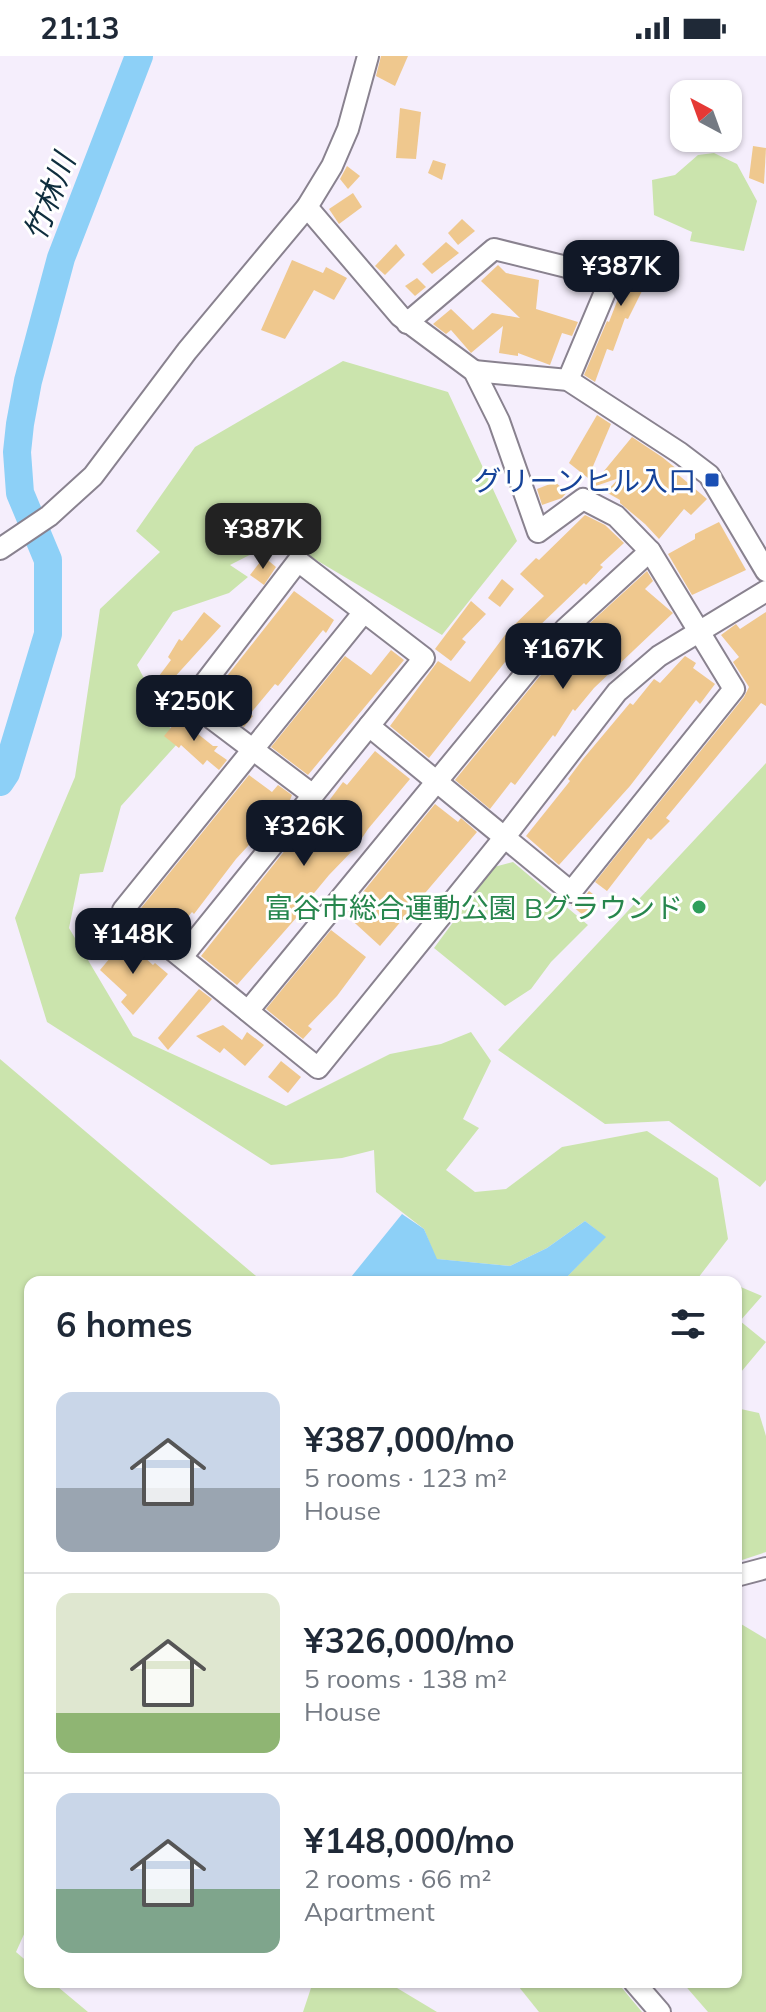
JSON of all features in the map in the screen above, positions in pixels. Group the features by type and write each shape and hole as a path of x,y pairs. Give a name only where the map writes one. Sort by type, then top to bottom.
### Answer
{"street":[{"path":"7,545 49,516 93,476 187,351 307,207 332,166 348,129 368,56"},
{"path":"307,207 407,323 474,371 499,421 538,532 583,499 616,516 650,551 734,689 571,892 369,726"},
{"path":"407,323 494,249 611,278 568,380"},
{"path":"474,371 500,371 568,380 680,453 709,475 766,571"},
{"path":"248,1011 566,628 650,551"},
{"path":"182,957 424,658 298,561 190,702 313,795"},
{"path":"364,612 123,910 318,1068 504,838 617,692 659,656 766,591"},
{"path":"742,1574 766,1568"},
{"path":"639,1988 660,2012"}],"green space":[{"path":"714,153 737,164 757,201 744,251 690,241 692,232 654,215 652,180 675,175 698,155"},
{"path":"343,361 448,392 517,541 442,635 281,539 230,565 248,577 229,593 173,612 137,665 178,743 121,806 103,872 80,874 69,928 133,1036 286,1106 390,1054 441,1044 471,1032 491,1061 463,1119 479,1128 446,1170 475,1192 506,1189 562,1147 647,1131 718,1178 728,1239 700,1276 568,1276 605,1237 585,1221 547,1248 510,1266 436,1259 424,1229 376,1192 374,1150 342,1158 271,1165 47,1022 15,918 75,777 100,609 160,552 136,531 195,447"},
{"name":"富谷市総合運動公園 Bグラウンド","path":"766,763 766,1180 760,1187 669,1121 605,1124 498,1050"},
{"path":"513,862 588,925 551,962 531,989 505,1006 434,948 494,867"},
{"path":"0,1059 256,1276 24,1276 24,1934 16,1952 24,1959 24,1988 59,1988 88,2012 0,2012"},
{"path":"742,1288 762,1296 742,1319"},
{"path":"742,1323 766,1342 742,1371"},
{"path":"742,1409 759,1413 766,1436 766,1552 742,1560"},
{"path":"742,1625 766,1639 766,2012 708,2012 687,1988 742,1988"},
{"path":"311,1988 397,1988 437,2012 303,2012"},
{"path":"520,1988 622,1988 642,2012 539,2012"}],"water":[{"path":"402,1214 424,1229 437,1259 510,1266 547,1248 585,1221 606,1237 568,1276 352,1276"}],"building":[{"path":"381,56 408,56 395,86 376,76"},
{"path":"400,108 421,112 416,159 396,158"},
{"path":"753,146 766,148 764,184 749,178"},
{"path":"433,160 446,164 442,180 428,173"},
{"path":"347,166 360,176 348,189 340,179"},
{"path":"353,193 362,207 339,224 329,209"},
{"path":"462,219 475,231 458,245 448,233"},
{"path":"446,242 459,253 432,274 422,264"},
{"path":"396,244 405,255 385,275 375,266"},
{"path":"634,246 654,252 639,290 642,291 628,319 625,318 613,351 607,349 595,382 584,375 630,268 626,266"},
{"path":"292,260 323,273 326,267 347,278 334,300 314,290 285,339 261,330"},
{"path":"498,265 506,273 539,280 536,309 578,322 572,336 562,333 550,365 518,353 518,356 499,353 503,326 471,353 451,330 446,334 433,324 451,309 473,330 492,313 520,318 481,281"},
{"path":"417,278 426,287 415,296 405,286"},
{"path":"597,415 611,424 588,478 569,463"},
{"path":"632,437 678,470 675,472 707,499 691,515 684,509 659,539 620,500 606,492 619,478 590,488"},
{"path":"555,482 567,492 562,498 542,505 537,489"},
{"path":"585,515 605,525 624,543 600,565 603,567 586,585 584,583 535,630 532,628 429,758 390,726 438,661 470,682 508,631 544,596 520,574 536,558 539,560"},
{"path":"719,522 746,570 692,595 668,554 695,539 695,534"},
{"path":"264,557 276,567 264,585 250,575"},
{"path":"647,571 653,581 645,589 673,613 594,688 575,711 573,709 555,737 553,735 515,785 511,782 490,809 455,780 540,676 580,636 578,634"},
{"path":"502,579 514,589 500,607 488,598"},
{"path":"294,591 334,620 278,686 275,684 250,714 253,716 244,727 208,700"},
{"path":"471,601 486,614 462,639 466,642 451,661 435,649"},
{"path":"204,612 221,626 162,691 153,684 171,660 168,657 179,639 182,641"},
{"path":"766,612 766,706 761,703 666,818 670,821 651,840 648,838 607,891 595,882 749,687 733,662 739,657 721,635 736,624 740,629"},
{"path":"391,650 404,660 308,775 271,747 345,656 371,675"},
{"path":"685,656 696,663 693,668 715,684 700,704 696,700 630,786 559,865 526,836 570,781 568,779 583,759 630,703 633,705 654,679 660,683"},
{"path":"188,716 197,724 193,730 213,746 218,746 214,751 227,760 219,770 207,760 203,765 181,745 179,748 164,736 179,718 184,722"},
{"path":"375,751 410,779 356,847 310,898 312,900 237,985 201,956 290,844 310,826 343,782 347,785"},
{"path":"249,775 272,792 278,785 292,795 290,800 174,934 141,908"},
{"path":"435,804 458,822 461,818 477,832 380,946 345,914"},
{"path":"589,891 597,897 584,916 571,905 581,901"},
{"path":"331,930 366,957 337,996 308,1026 312,1029 303,1039 266,1009"},
{"path":"125,940 168,974 133,1015 121,1002 127,995 100,970"},
{"path":"199,989 212,999 168,1050 158,1038"},
{"path":"223,1025 242,1040 247,1032 264,1045 245,1066 224,1048 220,1053 196,1036"},
{"path":"281,1061 301,1077 288,1093 268,1077"}],"waterway":[{"name":"竹林川","path":"0,782 6,773 48,634 48,560 20,493 17,452 28,381 61,258 139,56"}],"place":[{"name":"グリーンヒル入口","path":"712,480"},
{"name":"富谷市総合運動公園 Bグラウンド","path":"699,907"}]}
